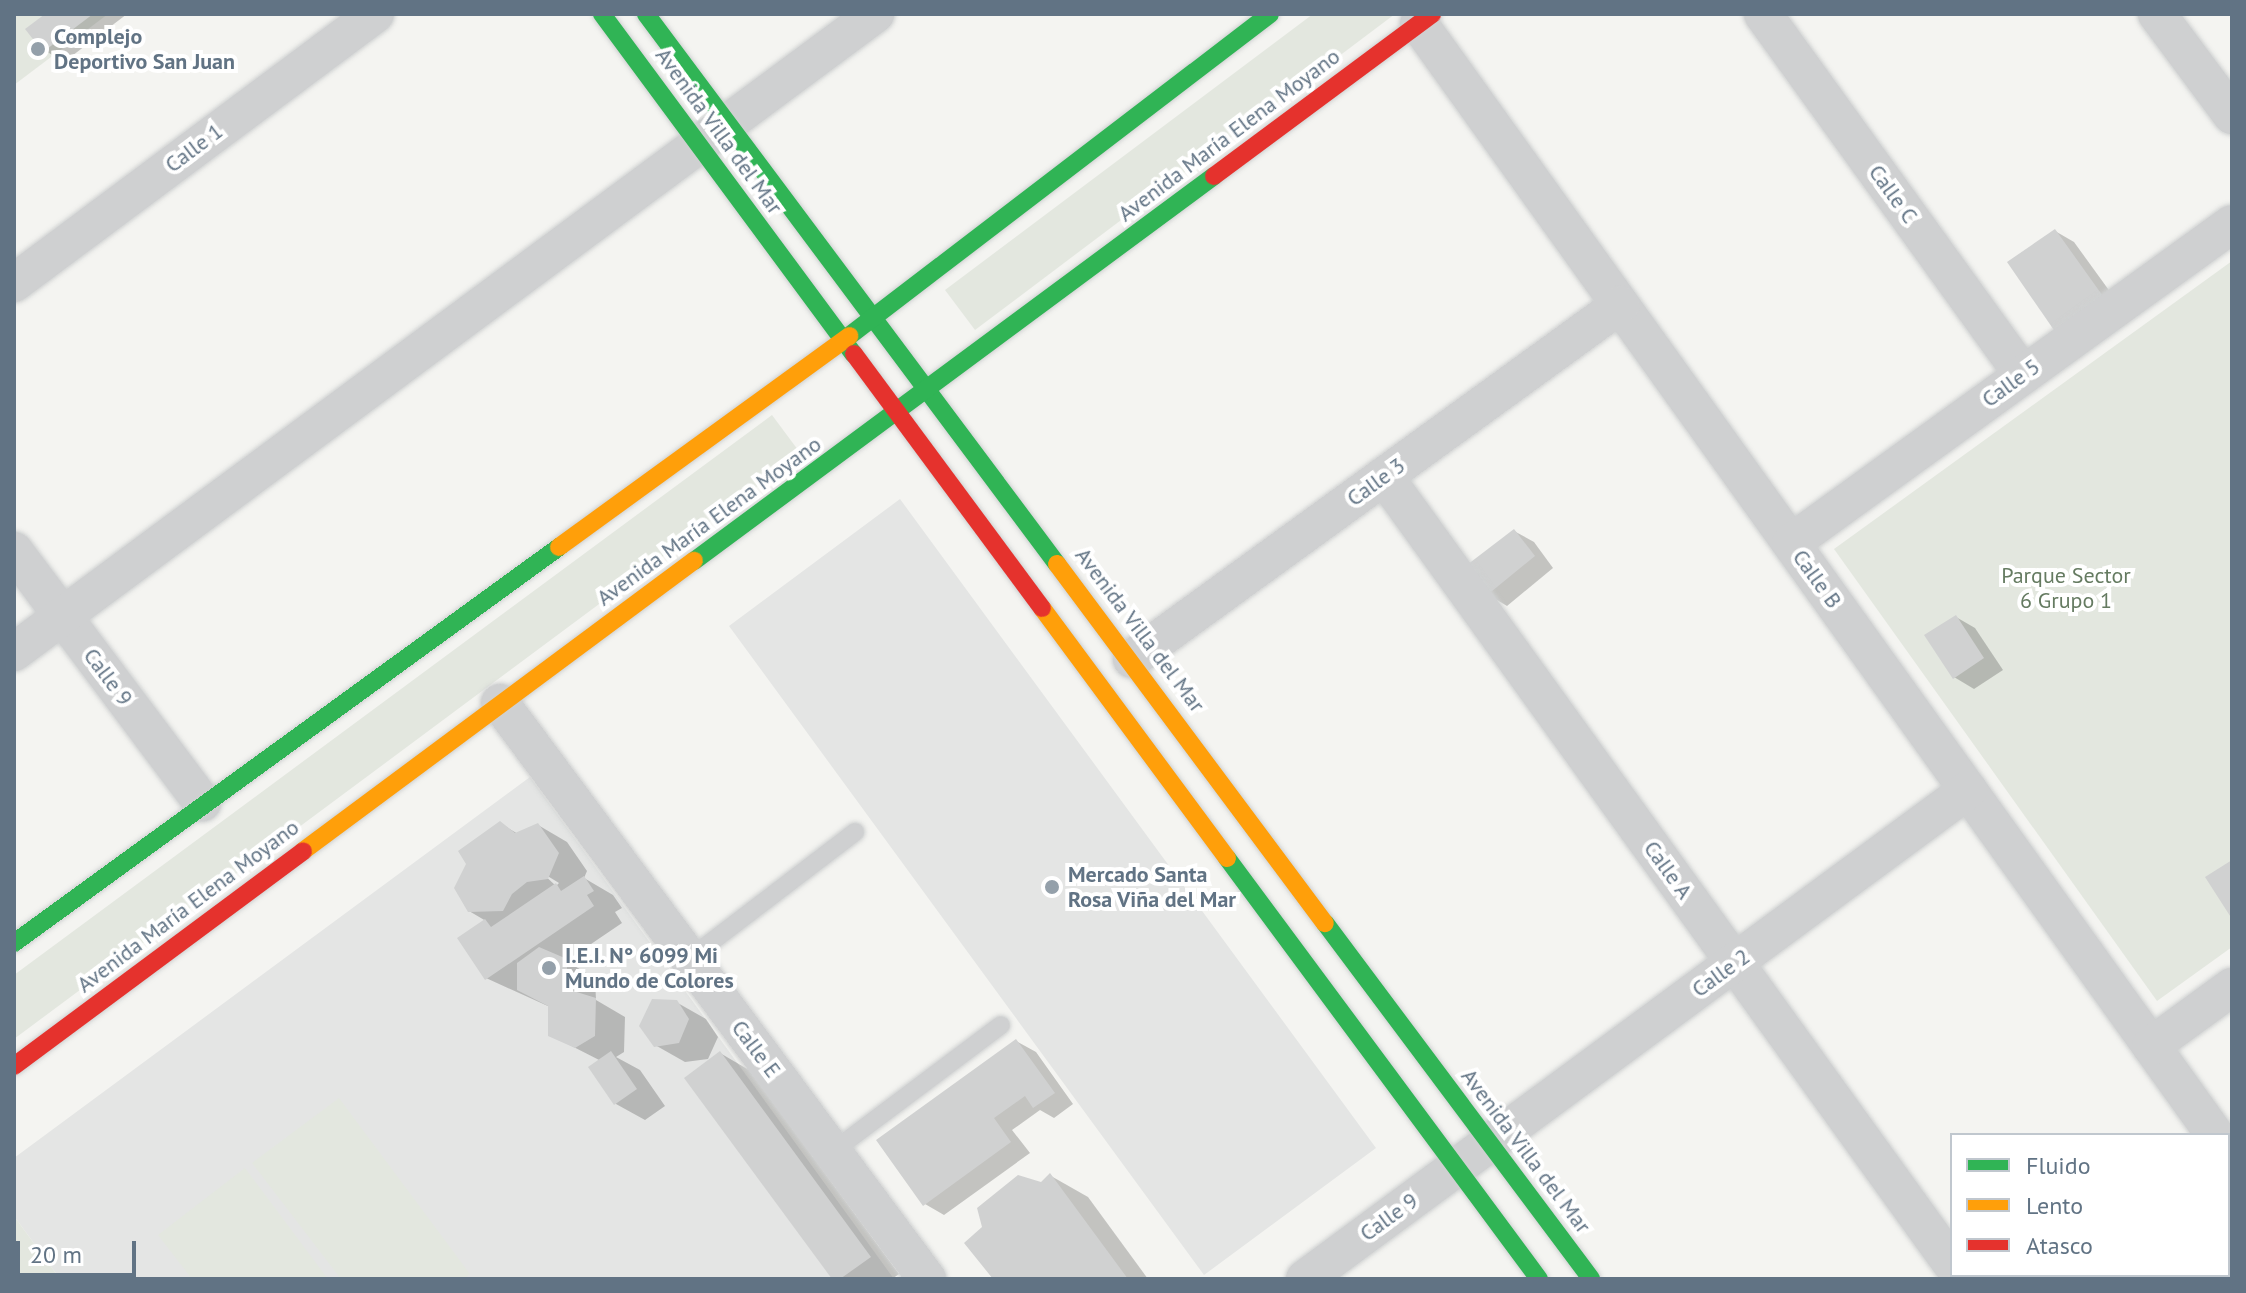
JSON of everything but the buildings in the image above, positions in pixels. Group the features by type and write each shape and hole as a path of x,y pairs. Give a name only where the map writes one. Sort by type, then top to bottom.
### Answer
{"street":[{"name":"Calle 1","path":"14,283 375,14"},
{"name":"Avenida Villa del Mar","path":"602,14 714,133 874,318 1132,659 1473,1155 1539,1279"},
{"name":"Avenida Villa del Mar","path":"646,14 714,133 844,340 1473,1155 1591,1279"},
{"path":"14,652 875,14"},
{"path":"14,943 202,802 874,318 1270,14"},
{"name":"Calle C","path":"1763,14 2023,375"},
{"path":"2157,14 2232,115"},
{"name":"Calle B","path":"1425,19 1620,305 2214,1133"},
{"name":"Avenida María Elena Moyano","path":"14,1066 1425,19"},
{"name":"Calle 5","path":"1791,543 2232,224"},
{"name":"Calle 3","path":"1132,659 1620,305"},
{"name":"Calle A","path":"1384,476 1950,1261"},
{"name":"Calle 9","path":"14,551 202,802"},
{"name":"Calle E","path":"500,703 927,1279"},
{"name":"Calle 2","path":"1473,1155 1968,790"},
{"path":"2151,1046 2232,987"},
{"name":"Calle 9","path":"1305,1279 1473,1155"}],"lane":[{"path":"689,959 855,832"},
{"path":"832,1152 1001,1025"}],"shaded area":[{"name":"Mercado Santa Rosa Viña del Mar","path":"900,499 1376,1148 1204,1275 729,626"},
{"path":"530,777 894,1279 60,1279 14,1216 14,1158"}],"green space":[{"name":"Complejo Deportivo San Juan","path":"14,14 108,14 14,85"},
{"path":"1313,14 1395,14 975,330 945,290"},
{"name":"Parque Sector 6 Grupo 1","path":"2232,261 2232,947 2157,1001 1834,549"},
{"path":"772,415 801,454 14,1039 14,975"},
{"path":"339,1098 470,1274 464,1279 341,1279 252,1163"},
{"path":"245,1168 328,1279 192,1279 158,1235"},
{"path":"14,1216 60,1279 14,1279"}],"traffic: fast":[{"path":"602,14 854,354"},
{"path":"646,14 1057,564"},
{"path":"849,336 1270,14"},
{"path":"694,561 1214,176"},
{"path":"14,943 559,547"},
{"path":"1227,858 1539,1279"},
{"path":"1325,923 1591,1279"}],"traffic: slow":[{"path":"559,547 849,336"},
{"path":"303,851 694,561"},
{"path":"1057,564 1325,923"},
{"path":"1042,608 1227,858"}],"traffic: jam":[{"path":"1214,176 1432,14"},
{"path":"854,354 1042,608"},
{"path":"14,1066 303,851"}],"place":[{"name":"Complejo Deportivo San Juan","path":"38,49"},
{"name":"Mercado Santa Rosa Viña del Mar","path":"1052,887"},
{"name":"I.E.I. N° 6099 Mi Mundo de Colores","path":"549,968"}]}
